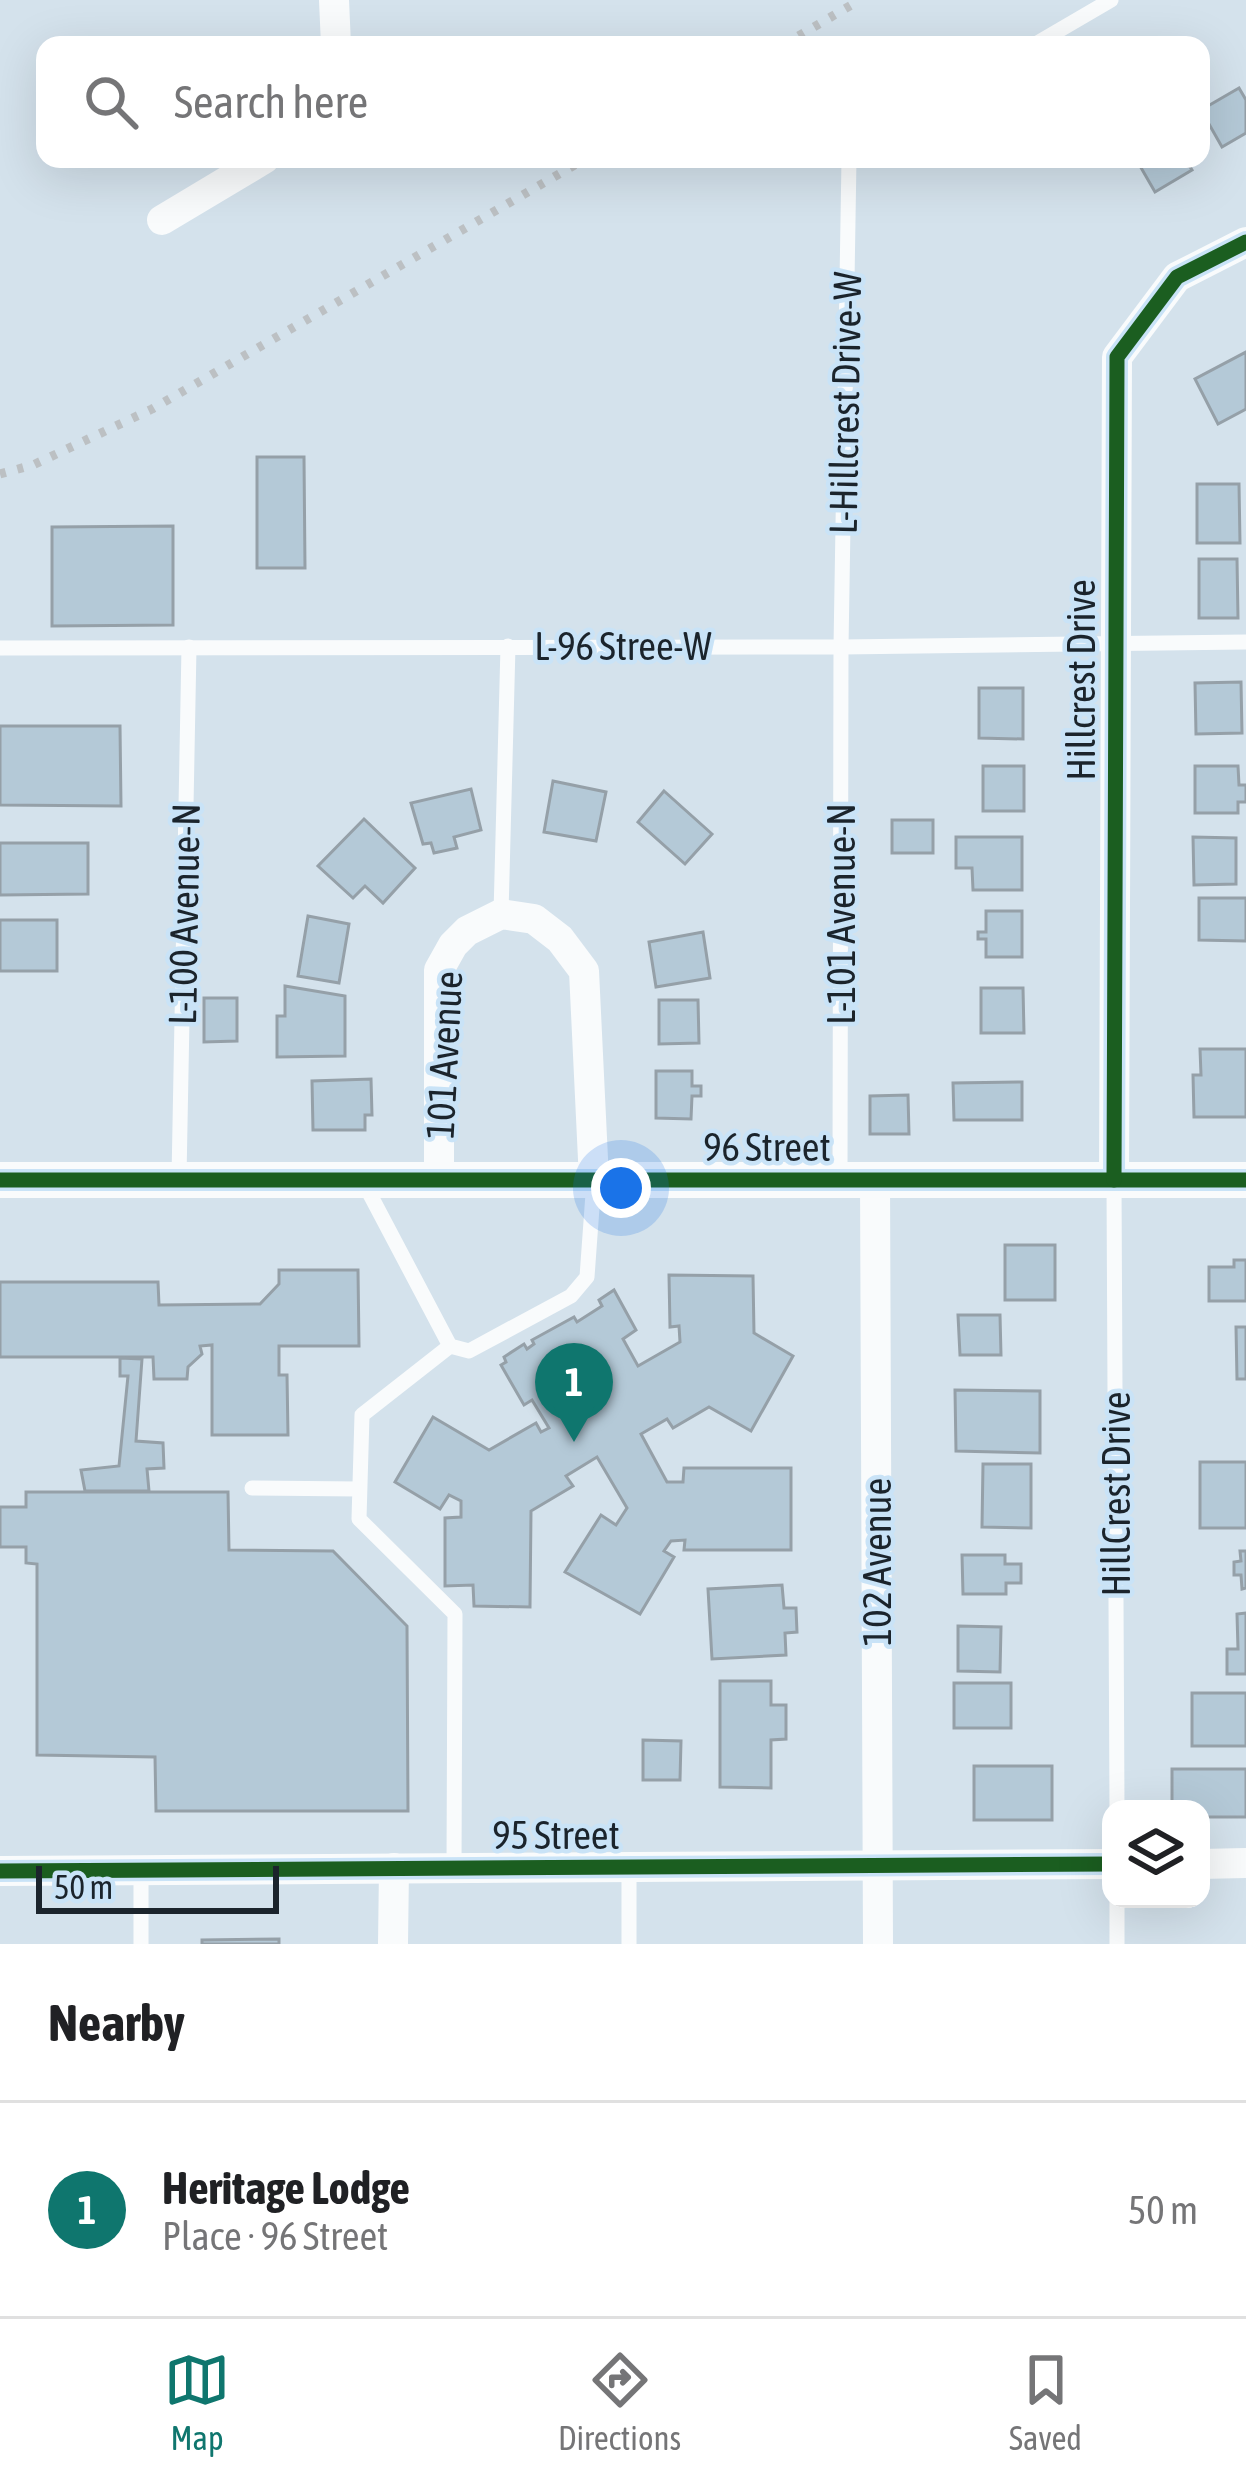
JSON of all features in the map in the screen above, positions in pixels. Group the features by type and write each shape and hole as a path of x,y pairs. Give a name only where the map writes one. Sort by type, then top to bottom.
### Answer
{"street":[{"path":"334,0 336,36"},
{"path":"162,220 249,168"},
{"name":"Hillcrest Drive","path":"1114,1180 1117,357 1178,277 1246,242"},
{"path":"501,914 535,919 560,939 584,971 594,1180"},
{"name":"101 Avenue","path":"439,1181 439,970 452,945 467,931 501,914"},
{"name":"96 Street","path":"0,1180 1246,1180"},
{"name":"102 Avenue","path":"858,1180 878,1944"},
{"path":"1210,1864 1246,1863"},
{"name":"95 Street","path":"0,1871 1102,1864"},
{"path":"393,1944 394,1868"}],"lane":[{"path":"1049,36 1111,0"},
{"name":"L-Hillcrest Drive-W","path":"842,647 849,168"},
{"name":"L-96 Stree-W","path":"0,649 1246,642"},
{"path":"501,914 508,646"},
{"name":"L-100 Avenue-N","path":"179,1181 189,647"},
{"name":"L-101 Avenue-N","path":"842,647 858,1180"},
{"path":"363,1181 450,1346 469,1351 571,1296 587,1277 594,1180"},
{"name":"HillCrest Drive","path":"1114,1180 1117,1800"},
{"path":"450,1346 362,1415 358,1519 455,1614 454,1868"},
{"path":"252,1488 359,1489"},
{"path":"629,1868 629,1944"},
{"path":"141,1870 141,1944"},
{"path":"1117,1908 1117,1944"}],"building":[{"path":"1239,88 1246,100 1246,133 1222,147 1210,126 1210,105"},
{"path":"1141,168 1192,170 1155,192"},
{"path":"1246,352 1246,409 1218,424 1195,379"},
{"path":"257,457 304,457 305,568 257,568"},
{"path":"1197,484 1239,484 1240,543 1197,543"},
{"path":"173,526 173,625 52,626 52,527"},
{"path":"1199,559 1237,559 1238,618 1199,618"},
{"path":"1241,682 1242,733 1196,734 1195,683"},
{"path":"979,688 1023,688 1023,739 979,738"},
{"path":"0,726 120,726 121,806 0,805"},
{"path":"983,766 1024,766 1024,811 983,811"},
{"path":"1195,766 1238,766 1239,785 1246,785 1246,802 1238,802 1238,813 1195,813"},
{"path":"553,781 606,792 596,841 544,832"},
{"path":"471,789 481,830 454,837 457,848 434,853 431,843 423,844 411,803"},
{"path":"664,791 712,834 685,864 638,822"},
{"path":"364,819 415,868 383,903 365,886 353,898 318,866"},
{"path":"892,820 933,820 933,853 892,853"},
{"path":"956,837 1022,837 1022,890 973,890 972,868 956,868"},
{"path":"1193,837 1236,838 1236,884 1194,885"},
{"path":"0,843 88,843 88,894 0,895"},
{"path":"1199,898 1246,898 1246,941 1199,940"},
{"path":"986,911 1022,911 1022,957 986,957 986,939 978,939 978,932 986,932"},
{"path":"308,916 349,924 339,983 298,976"},
{"path":"0,920 57,920 57,971 0,971"},
{"path":"703,932 710,978 656,987 649,942"},
{"path":"285,986 345,996 345,1056 277,1057 277,1016 285,1016"},
{"path":"981,988 1023,988 1024,1033 981,1033"},
{"path":"204,998 237,998 237,1041 204,1042"},
{"path":"659,1000 698,1000 699,1043 659,1044"},
{"path":"1200,1049 1246,1049 1246,1117 1194,1117 1193,1075 1201,1075"},
{"path":"656,1071 692,1071 692,1086 701,1086 701,1096 692,1096 691,1119 656,1118"},
{"path":"371,1079 372,1115 365,1115 365,1130 313,1130 312,1081"},
{"path":"1022,1082 1022,1120 954,1120 953,1083"},
{"path":"908,1095 909,1134 870,1134 870,1096"},
{"path":"1005,1245 1055,1245 1055,1300 1005,1300"},
{"path":"1234,1260 1246,1260 1246,1301 1209,1301 1209,1267 1234,1267"},
{"path":"279,1270 358,1270 359,1346 279,1346 279,1375 287,1375 288,1435 212,1435 212,1345 200,1346 202,1354 188,1367 187,1379 154,1379 153,1357 0,1357 0,1282 158,1282 159,1305 260,1304 279,1284"},
{"path":"669,1275 753,1276 754,1333 793,1356 751,1431 709,1407 673,1428 667,1419 641,1434 667,1482 683,1482 684,1468 791,1468 791,1550 684,1550 685,1540 671,1541 664,1551 674,1557 640,1614 565,1572 601,1515 616,1525 627,1508 597,1457 566,1476 573,1486 531,1511 530,1607 474,1606 473,1585 445,1586 445,1518 461,1517 461,1501 449,1495 440,1509 395,1482 433,1417 489,1450 536,1423 541,1432 549,1428 532,1400 524,1405 501,1365 506,1362 504,1357 524,1344 527,1349 534,1344 532,1340 574,1317 577,1322 602,1306 599,1300 614,1290 636,1330 623,1339 638,1366 680,1342 679,1326 670,1327"},
{"path":"958,1315 1000,1315 1001,1355 960,1355"},
{"path":"1236,1327 1246,1327 1246,1379 1237,1379"},
{"path":"120,1358 142,1359 136,1441 163,1443 164,1468 147,1469 149,1491 85,1491 81,1470 119,1466 128,1376 120,1376"},
{"path":"955,1390 1040,1391 1040,1453 956,1451"},
{"path":"1200,1462 1246,1462 1246,1528 1200,1528"},
{"path":"983,1464 1031,1464 1031,1528 982,1527"},
{"path":"26,1492 228,1492 229,1550 333,1551 407,1626 408,1811 156,1811 155,1757 37,1755 37,1564 26,1563 26,1547 0,1547 0,1507 26,1507"},
{"path":"1240,1551 1246,1551 1246,1588 1242,1589 1241,1575 1234,1575"},
{"path":"962,1555 1005,1555 1005,1564 1021,1564 1021,1583 1006,1583 1006,1594 963,1594"},
{"path":"782,1585 784,1608 796,1608 797,1632 785,1633 786,1655 712,1659 708,1589"},
{"path":"1246,1613 1246,1674 1227,1674 1227,1649 1238,1649 1237,1614"},
{"path":"958,1626 1001,1627 1000,1672 958,1671"},
{"path":"720,1681 771,1681 771,1705 786,1705 786,1739 771,1740 771,1788 720,1787"},
{"path":"954,1683 1011,1683 1011,1728 954,1728"},
{"path":"1192,1693 1246,1693 1246,1746 1192,1746"},
{"path":"643,1740 681,1741 680,1780 643,1780"},
{"path":"974,1766 1052,1766 1052,1820 974,1820"},
{"path":"1172,1769 1246,1769 1246,1817 1210,1817 1210,1800 1172,1800"},
{"path":"279,1939 279,1944 202,1944 202,1940"}],"railway":[{"path":"798,36 860,0"},
{"path":"0,474 33,465 152,409 569,168"}],"cycle path":[{"path":"1114,1180 1117,357 1177,277 1246,242"},
{"path":"0,1180 1246,1180"},
{"path":"0,1871 1102,1864"}],"place":[{"name":"Heritage Lodge","path":"574,1442"}]}
